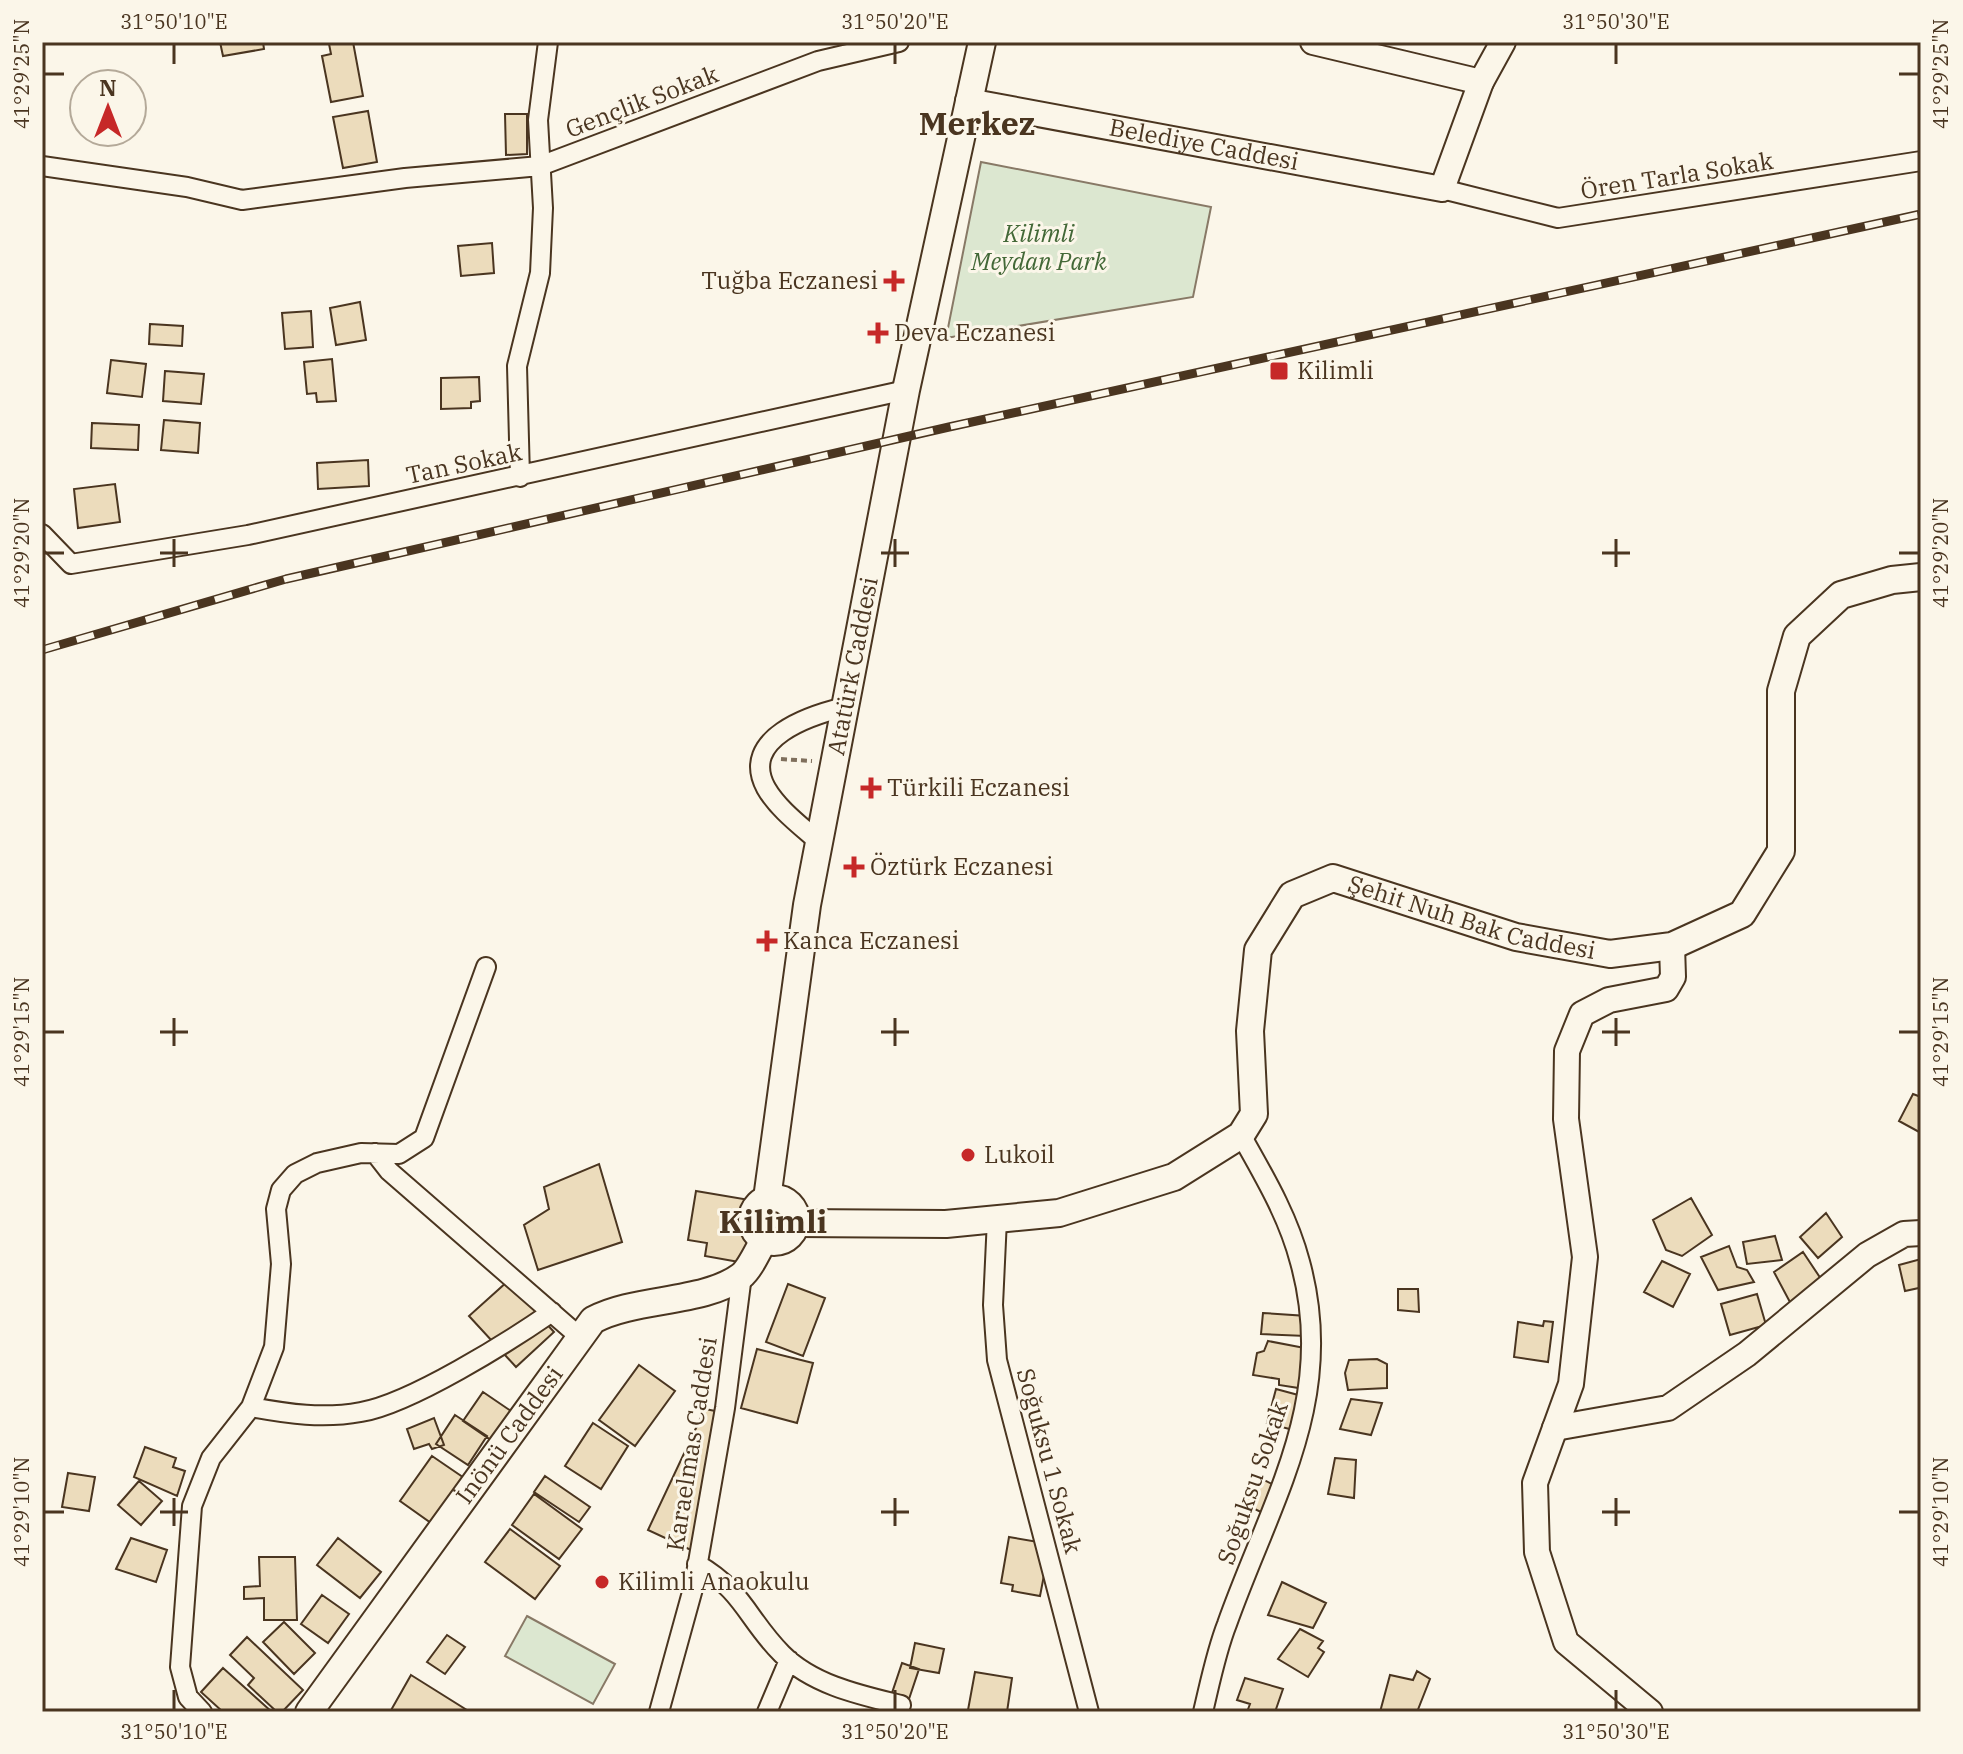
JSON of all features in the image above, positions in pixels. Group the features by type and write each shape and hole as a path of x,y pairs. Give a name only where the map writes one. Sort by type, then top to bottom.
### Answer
{"main road":[{"name":"Atatürk Caddesi","path":"767,1199 807,905 906,390 982,42"},
{"name":"Şehit Nuh Bak Caddesi","path":"1241,1135 1254,1114 1250,1031 1258,950 1292,895 1333,878 1516,937 1610,954 1672,946 1742,914 1781,851 1781,691 1797,636 1841,595 1892,580 1921,577"},
{"path":"796,1223 946,1224 1059,1213 1174,1177 1241,1135"},
{"path":"764,1240 752,1223 756,1208 767,1199 789,1203 796,1223"},
{"path":"764,1240 785,1240 796,1223"},
{"path":"742,1275 764,1240"},
{"name":"İnönü Caddesi","path":"309,1712 593,1320 611,1311 710,1289 742,1275"}],"street":[{"path":"520,477 517,366 540,273 538,120 548,42"},
{"name":"Gençlik Sokak","path":"42,166 187,187 242,200 405,178 540,166 818,61 899,42"},
{"path":"1313,42 1481,82"},
{"path":"1442,189 1481,82 1503,42"},
{"name":"Belediye Caddesi","path":"968,101 1442,189"},
{"name":"Ören Tarla Sokak","path":"1442,189 1558,218 1921,161"},
{"name":"Tan Sokak","path":"42,534 71,564 248,535 906,390"},
{"path":"819,842 767,789 762,766 776,737 791,724 845,707"},
{"path":"1650,1712 1566,1642 1537,1552 1535,1483 1571,1384 1585,1257 1566,1119 1567,1051 1582,1014 1609,1000 1666,989 1673,977 1672,946"},
{"path":"202,1712 184,1688 180,1667 192,1506 211,1458 251,1407 267,1371 279,1322 281,1264 276,1209 281,1190 295,1174 317,1163 346,1155 388,1155 410,1150 430,1131 486,967"},
{"name":"Soğuksu Sokak","path":"1203,1712 1226,1625 1296,1448 1312,1367 1311,1315 1300,1261 1283,1212 1241,1135"},
{"path":"375,1153 389,1171 581,1338"},
{"name":"Soğuksu 1 Sokak","path":"997,1219 993,1305 997,1360 1089,1712"},
{"path":"1555,1428 1668,1408 1747,1354 1867,1255 1904,1234 1921,1233"},
{"name":"Karaelmas Caddesi","path":"659,1712 697,1564 725,1408 742,1275"},
{"path":"251,1407 317,1416 365,1412 389,1405 519,1334 552,1312"},
{"path":"697,1564 731,1586 789,1660 800,1669 852,1693 901,1705"},
{"path":"767,1712 789,1660"}],"path":[{"path":"764,758 834,762"}],"green space":[{"name":"Kilimli Meydan Park","path":"981,162 1211,207 1193,297 946,338"},
{"path":"527,1616 615,1664 593,1704 505,1656"}],"building":[{"path":"220,42 263,42 264,49 223,56"},
{"path":"353,42 363,96 331,102 322,56 331,54 329,44"},
{"path":"368,111 377,162 343,168 333,117"},
{"path":"505,114 527,114 527,154 506,155"},
{"path":"492,243 494,273 461,276 458,246"},
{"path":"360,302 366,340 336,345 330,308"},
{"path":"311,311 313,347 285,349 282,313"},
{"path":"150,324 183,326 182,346 149,344"},
{"path":"332,359 336,401 317,402 316,393 307,394 304,362"},
{"path":"111,360 146,364 142,397 107,393"},
{"path":"165,371 204,374 201,404 163,401"},
{"path":"479,377 480,401 471,402 471,408 441,409 441,378"},
{"path":"164,420 200,423 198,453 161,450"},
{"path":"92,423 139,425 138,450 91,448"},
{"path":"368,460 369,486 318,489 317,463"},
{"path":"115,484 120,522 78,528 74,489"},
{"path":"1913,1094 1921,1097 1921,1133 1899,1121"},
{"path":"599,1164 622,1242 538,1270 524,1225 549,1209 544,1187"},
{"path":"696,1191 767,1203 756,1265 705,1256 707,1243 688,1240"},
{"path":"1691,1198 1712,1235 1682,1256 1666,1250 1653,1220"},
{"path":"1826,1213 1842,1237 1818,1258 1800,1237"},
{"path":"1775,1236 1782,1260 1747,1264 1743,1242"},
{"path":"1729,1246 1737,1267 1747,1270 1754,1282 1718,1290 1701,1257"},
{"path":"1803,1252 1823,1282 1791,1304 1774,1272"},
{"path":"1921,1259 1921,1293 1919,1288 1905,1291 1899,1265"},
{"path":"1662,1261 1690,1274 1673,1307 1644,1292"},
{"path":"508,1281 554,1332 516,1367 469,1316"},
{"path":"788,1284 825,1298 803,1356 766,1342"},
{"path":"1398,1289 1418,1289 1419,1312 1398,1310"},
{"path":"1757,1294 1766,1325 1730,1335 1721,1304"},
{"path":"1263,1313 1307,1316 1306,1336 1261,1334"},
{"path":"1544,1321 1553,1322 1548,1362 1514,1357 1518,1322 1543,1326"},
{"path":"1268,1341 1310,1349 1305,1389 1279,1385 1279,1379 1253,1375 1257,1353 1264,1351"},
{"path":"757,1349 813,1363 797,1423 741,1408"},
{"path":"1377,1359 1387,1364 1387,1388 1348,1390 1345,1373 1349,1360"},
{"path":"639,1365 675,1391 635,1446 599,1420"},
{"path":"1276,1389 1302,1396 1293,1430 1267,1423"},
{"path":"483,1392 527,1422 507,1451 463,1421"},
{"path":"1351,1399 1382,1403 1371,1435 1340,1429"},
{"path":"705,1409 731,1414 706,1557 648,1530"},
{"path":"455,1415 487,1436 468,1465 436,1444"},
{"path":"434,1418 444,1445 432,1449 429,1444 414,1449 407,1429"},
{"path":"593,1423 628,1446 601,1489 565,1466"},
{"path":"145,1447 176,1458 173,1467 185,1471 177,1496 134,1477"},
{"path":"432,1456 470,1482 438,1528 400,1501"},
{"path":"1335,1458 1356,1460 1354,1498 1328,1494"},
{"path":"68,1473 95,1477 89,1511 62,1507"},
{"path":"545,1476 590,1507 579,1522 534,1492"},
{"path":"1256,1476 1278,1487 1265,1514 1242,1503"},
{"path":"139,1481 162,1501 141,1525 118,1505"},
{"path":"534,1494 582,1529 559,1559 512,1525"},
{"path":"510,1529 560,1566 535,1599 485,1562"},
{"path":"1009,1537 1050,1544 1040,1596 1012,1591 1013,1585 1001,1583"},
{"path":"131,1538 167,1550 156,1582 116,1569"},
{"path":"338,1538 381,1572 360,1598 317,1565"},
{"path":"259,1557 295,1557 297,1620 264,1620 264,1598 244,1599 244,1587 260,1586"},
{"path":"1282,1582 1326,1603 1313,1628 1268,1615"},
{"path":"322,1595 349,1614 328,1643 301,1624"},
{"path":"284,1622 315,1653 294,1674 263,1642"},
{"path":"1300,1629 1323,1641 1318,1648 1324,1652 1308,1677 1278,1659"},
{"path":"447,1635 465,1647 445,1674 427,1662"},
{"path":"247,1637 303,1690 282,1712 277,1712 248,1685 254,1678 230,1655"},
{"path":"915,1643 944,1649 939,1673 910,1668"},
{"path":"902,1663 919,1669 909,1699 892,1693"},
{"path":"223,1668 272,1712 223,1712 201,1692"},
{"path":"1417,1671 1430,1679 1417,1712 1380,1712 1390,1675 1413,1680"},
{"path":"975,1672 1012,1678 1007,1712 968,1710"},
{"path":"411,1675 470,1712 390,1712"},
{"path":"1245,1678 1283,1689 1275,1712 1247,1712 1250,1704 1237,1700"}],"railway":[{"path":"42,650 286,579 949,427 1921,214"}],"place":[{"name":"Tuğba Eczanesi","path":"894,281"},
{"name":"Deva Eczanesi","path":"878,333"},
{"name":"Kilimli","path":"1279,371"},
{"name":"Türkili Eczanesi","path":"871,788"},
{"name":"Öztürk Eczanesi","path":"854,867"},
{"name":"Kanca Eczanesi","path":"767,941"},
{"name":"Lukoil","path":"968,1155"},
{"name":"Kilimli Anaokulu","path":"602,1582"}],"district":[{"name":"Merkez","path":"977,124"},
{"name":"Kilimli","path":"773,1222"}]}
